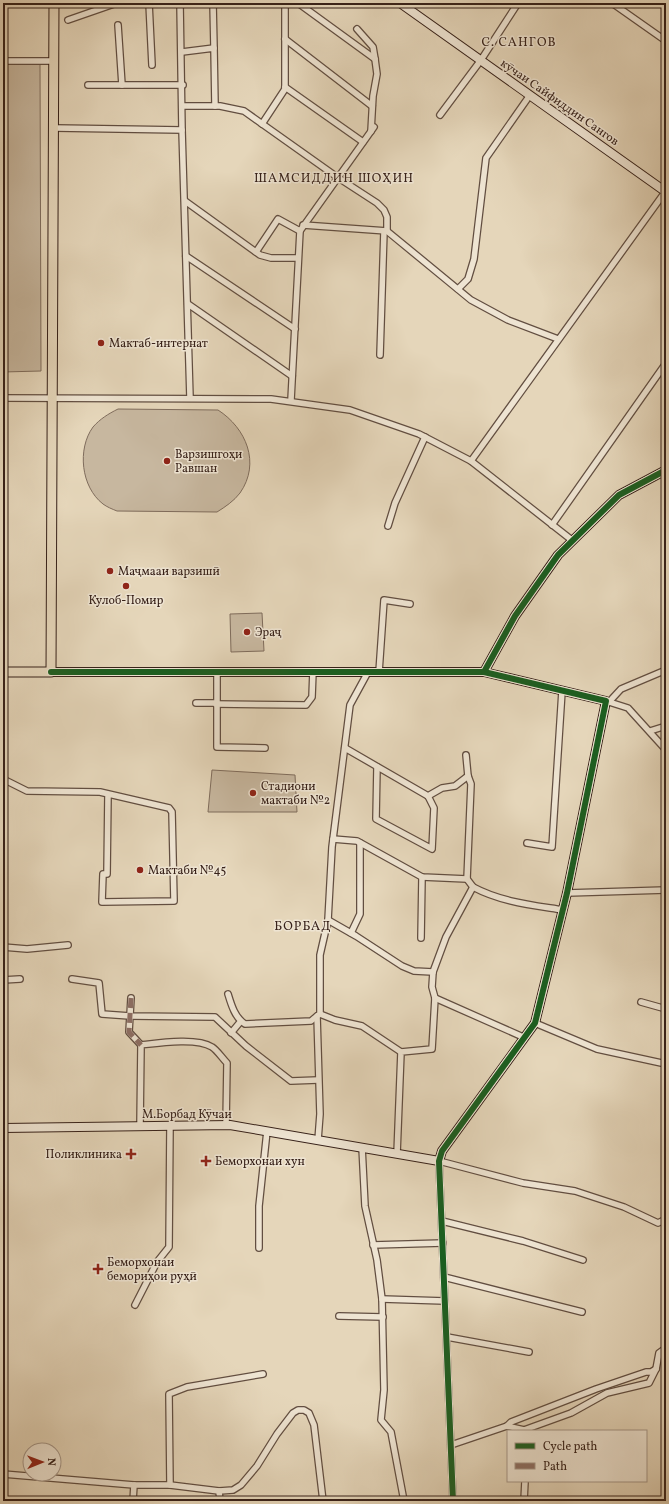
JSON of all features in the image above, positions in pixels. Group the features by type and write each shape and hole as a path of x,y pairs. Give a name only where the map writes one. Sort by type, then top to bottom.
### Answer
{"main road":[{"path":"3,672 51,672 54,397 54,3"}],"street":[{"path":"68,20 117,3"},
{"path":"149,3 152,65"},
{"path":"180,3 183,106 182,130 190,398"},
{"path":"213,3 215,106"},
{"path":"262,124 286,86 285,3"},
{"path":"298,3 375,59"},
{"name":"кӯчаи Сайфиддин Сангов","path":"400,3 666,192"},
{"path":"440,115 481,60 518,3"},
{"path":"612,3 666,41"},
{"path":"118,25 122,85"},
{"path":"291,400 300,231 372,129 372,106 377,74 375,59 373,47 357,29"},
{"path":"285,39 372,106"},
{"path":"182,52 214,48"},
{"path":"3,61 54,61"},
{"path":"88,85 182,85"},
{"path":"286,86 363,142"},
{"path":"458,289 468,279 474,259 486,158 530,95"},
{"path":"183,106 215,106 244,110 337,177 377,202 384,210 387,217 385,231 380,354"},
{"path":"55,128 182,130"},
{"path":"471,460 666,192"},
{"path":"185,201 265,257 298,258"},
{"path":"256,252 278,219 300,231"},
{"path":"303,225 385,231 471,300 508,320 558,339"},
{"path":"186,256 294,329"},
{"path":"188,304 292,376"},
{"path":"552,524 666,363"},
{"path":"3,398 54,397 291,400 350,410 425,437 471,460 573,541"},
{"path":"388,526 395,503 425,437"},
{"path":"484,672 515,616 558,555 619,495 666,470"},
{"path":"379,672 384,600 410,604"},
{"path":"51,672 217,670 484,672 607,701 628,708 666,750"},
{"path":"217,670 217,747 265,748"},
{"path":"453,1501 439,1160 442,1151 523,1037 535,1023 567,893 607,701 621,689 637,680 666,670"},
{"path":"196,704 306,705 312,697 313,671"},
{"path":"318,1140 318,1015 320,955 328,920 333,839 350,705 368,672"},
{"path":"527,843 552,847 562,691"},
{"path":"650,731 666,726"},
{"path":"345,748 377,766 428,796 434,808 432,849 376,819 377,766"},
{"path":"466,755 468,776 471,784 467,879 473,887 490,896 512,902 563,910"},
{"path":"428,796 442,788 454,786 468,776"},
{"path":"3,779 27,791 100,792 169,808 172,812 174,901 102,902 103,874 107,874 108,794"},
{"path":"333,839 360,843 422,877 467,879"},
{"path":"351,933 360,914 360,843"},
{"path":"421,938 420,883 422,877"},
{"path":"318,1015 362,1026 401,1052 432,1049 436,998 432,987 433,972 446,937 473,887"},
{"path":"567,893 666,890"},
{"path":"328,920 402,966 414,971 433,972"},
{"path":"3,947 27,949 68,945"},
{"path":"72,979 99,983 102,1014 130,1016 215,1017 231,1033 291,1081 318,1080"},
{"path":"3,980 20,980"},
{"path":"228,994 231,1006 241,1021 245,1024 311,1021 318,1015"},
{"path":"131,998 129,1032 140,1045 140,1126"},
{"path":"436,998 523,1037"},
{"path":"641,1002 666,1009"},
{"path":"231,1033 241,1021"},
{"path":"535,1023 597,1049 666,1064"},
{"path":"140,1045 161,1042 196,1042 211,1046 227,1063 226,1125"},
{"path":"397,1154 401,1052"},
{"path":"135,1305 157,1262 169,1247 170,1125"},
{"name":"М.Борбад Кӯчаи","path":"3,1128 226,1125 439,1160"},
{"path":"259,1248 259,1206 267,1131"},
{"path":"362,1147 365,1206 382,1299 384,1390 381,1420 391,1432 404,1501"},
{"path":"439,1160 523,1183 575,1191 624,1207 658,1223 666,1219"},
{"path":"442,1221 523,1241 583,1260"},
{"path":"373,1245 443,1243"},
{"path":"444,1277 582,1312"},
{"path":"382,1299 445,1301"},
{"path":"339,1316 383,1317"},
{"path":"447,1336 529,1352"},
{"path":"527,1430 571,1413 607,1393 649,1383 656,1369 659,1353 666,1348"},
{"path":"451,1445 506,1426 511,1422 596,1389 646,1372 651,1372 656,1369"},
{"path":"170,1485 169,1394 187,1386 263,1374"},
{"path":"3,1474 134,1485 170,1485 219,1491 233,1490 241,1485 257,1466 277,1434 293,1414 298,1410 304,1410 309,1413 314,1425 323,1501"},
{"path":"506,1426 520,1430"},
{"path":"524,1501 525,1482"},
{"path":"133,1501 134,1485"},
{"path":"219,1491 220,1501"}],"shaded area":[{"path":"3,64 40,64 41,371 3,372"},
{"path":"118,409 218,410 236,426 243,436 250,458 246,482 240,493 217,512 117,511 105,505 96,497 90,488 86,478 83,457 88,436 93,427 104,417"},
{"name":"Эраҷ","path":"262,613 264,651 231,652 230,614"},
{"name":"Стадиони мактаби №2","path":"212,770 295,775 297,812 208,812"}],"marked path":[{"path":"131,998 129,1032 141,1045"}],"cycle path":[{"path":"51,672 484,672 515,616 558,555 619,495 666,470"},
{"path":"453,1501 439,1161 442,1151 535,1023 567,893 606,701 484,672"}],"place":[{"name":"Мактаб-интернат","path":"101,343"},
{"name":"Варзишгоҳи Равшан","path":"167,461"},
{"name":"Маҷмааи варзишӣ","path":"110,571"},
{"name":"Кулоб-Помир","path":"126,586"},
{"name":"Эраҷ","path":"247,632"},
{"name":"Стадиони мактаби №2","path":"253,793"},
{"name":"Мактаби №45","path":"140,870"},
{"name":"Поликлиника","path":"131,1154"},
{"name":"Беморхонаи хун","path":"206,1161"},
{"name":"Беморхонаи бемориҳои руҳӣ","path":"98,1269"}],"district":[{"name":"С. САНГОВ","path":"519,41"},
{"name":"ШАМСИДДИН ШОҲИН","path":"334,177"},
{"name":"БОРБАД","path":"303,925"}]}
